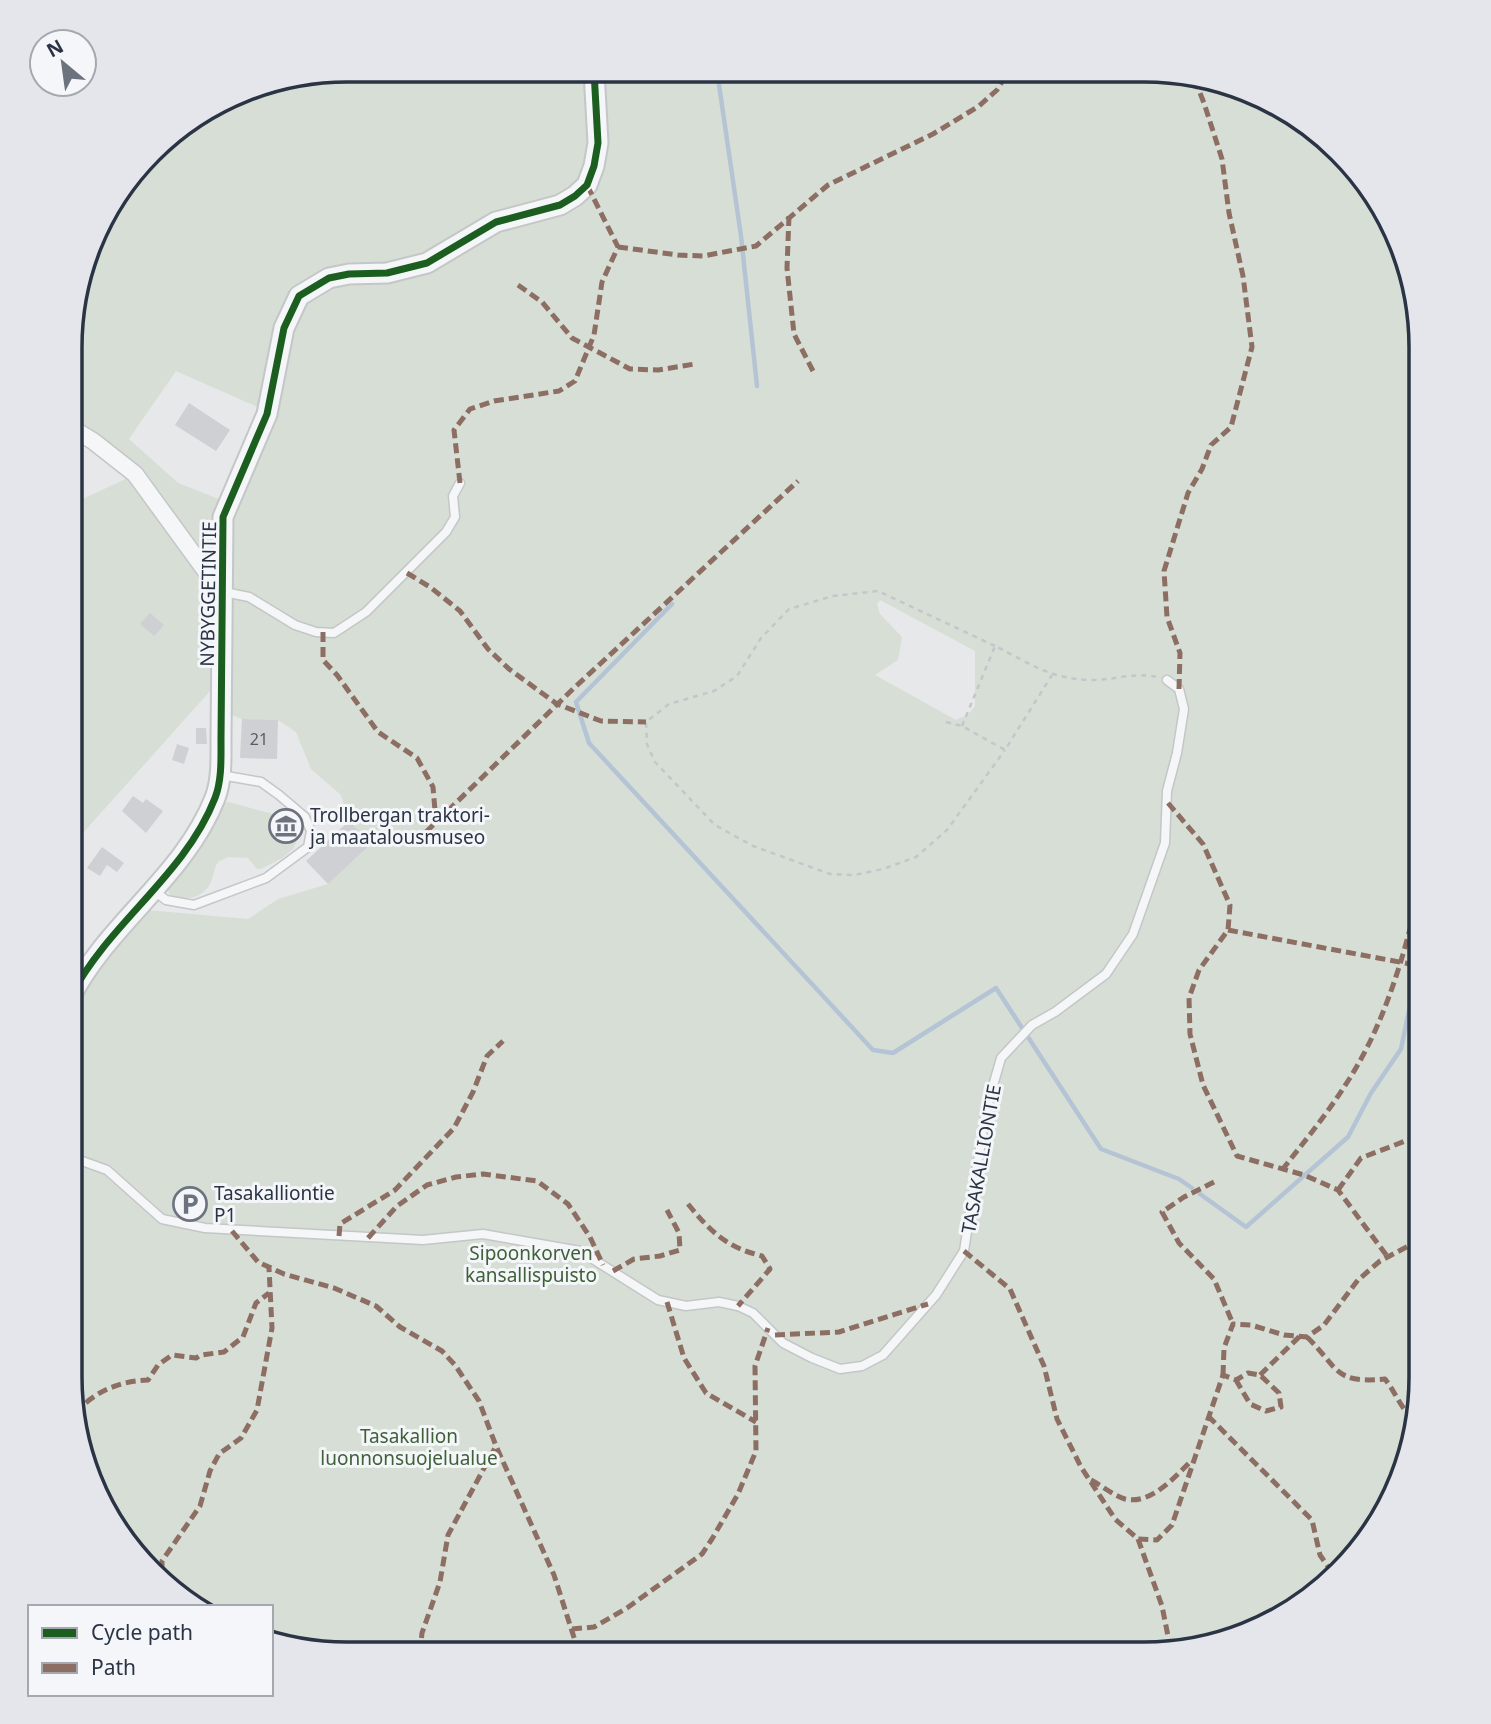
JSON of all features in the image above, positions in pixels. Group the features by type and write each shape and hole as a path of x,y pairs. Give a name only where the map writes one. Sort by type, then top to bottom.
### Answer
{"street":[{"name":"NYBYGGETINTIE","path":"82,975 187,850 216,796 220,775 223,517 267,414 284,328 299,296 329,278 349,274 387,273 427,262 495,222 560,205 575,196 587,185 598,143 595,82"},
{"path":"82,434 135,474 221,592"}],"lane":[{"path":"221,592 249,597 295,625 316,632 334,633 366,612 446,532 455,517 453,496 460,484"},
{"name":"TASAKALLIONTIE","path":"82,1161 107,1170 162,1219 205,1228 423,1240 483,1234 580,1251 658,1300 686,1306 719,1302 745,1309 753,1313 783,1343 840,1369 862,1366 883,1355 936,1295 964,1251 986,1110 1001,1058 1032,1025 1055,1012 1106,974 1133,934 1165,843 1167,791 1184,709 1179,689 1167,680"},
{"path":"153,890 166,900 194,905 266,878 308,847 311,831 305,817 279,795 261,782 220,775"}],"path":[{"path":"1052,676 1005,750 947,830 916,857 883,869 855,875 830,874 817,870 753,846 715,825 655,762 647,744 646,722 668,704 714,691 737,676 761,638 789,609 833,596 878,591 1052,676 1095,680 1142,674 1167,680"},
{"path":"962,726 995,646"},
{"path":"946,722 962,726 1005,750"}],"green space":[{"path":"348,82 585,82 588,143 585,164 579,179 557,197 450,240 423,254 386,264 326,269 292,289 275,325 260,408 176,371 129,439 178,483 221,500 214,515 212,575 136,473 82,433 83,330 87,296 102,246 137,186 173,148 200,127 246,102 296,87"},
{"path":"602,82 1143,82 1195,87 1229,96 1291,127 1331,160 1354,186 1389,246 1404,296 1409,348 1408,1394 1404,1428 1389,1478 1354,1538 1331,1564 1305,1587 1245,1622 1195,1637 1143,1642 348,1642 296,1637 273,1631 273,1605 213,1605 186,1587 160,1564 137,1538 102,1478 87,1428 82,1376 82,998 100,963 147,910 248,919 278,899 328,884 370,845 349,821 341,795 311,769 296,732 278,720 242,719 229,714 232,519 276,416 292,331 307,302 332,287 350,283 388,283 430,271 499,231 564,214 581,204 595,190","holes":["880,600 975,651 975,706 969,714 956,720 875,675 898,660 902,637 880,614 877,604"]},
{"path":"134,475 212,584 219,681 82,834 82,499"},
{"path":"228,802 288,818 296,824 298,837 283,829 279,837 287,841 289,838 297,841 293,849 261,869 257,869 248,858 228,857 218,862 210,884 202,893 191,898 169,894 167,884 222,804"}],"building":[{"path":"189,403 230,430 216,451 175,425"},
{"path":"150,613 164,625 154,636 140,624"},
{"path":"242,719 278,720 277,759 240,758"},
{"path":"196,728 206,728 207,744 196,744"},
{"path":"177,744 189,748 184,764 172,760"},
{"path":"133,796 143,803 146,799 163,811 146,833 122,811"},
{"path":"349,821 371,844 328,884 306,861"},
{"path":"102,847 124,863 117,872 107,865 100,876 87,868"}],"waterway":[{"path":"719,82 741,236 757,386"},
{"path":"672,604 576,702 589,743 873,1050 893,1053 996,988 1101,1149 1179,1179 1192,1188"},
{"path":"1200,1194 1246,1227 1348,1137 1371,1093 1401,1049 1409,1010"}],"marked path":[{"path":"618,247 703,256 756,246 828,185 933,134 979,106 1002,82"},
{"path":"1179,689 1180,653 1167,617 1164,571 1188,493 1202,469 1211,445 1231,427 1252,347 1243,276 1229,213 1222,159 1198,88"},
{"path":"460,483 454,430 470,409 494,401 559,391 575,381 594,335 602,282 618,247 587,185"},
{"path":"789,216 787,268 794,334 814,373"},
{"path":"518,285 542,302 572,338 630,369 658,370 695,364"},
{"path":"426,832 574,688 798,481"},
{"path":"407,573 460,611 488,649 509,669 557,704 601,721 646,722"},
{"path":"323,632 323,660 378,732 417,758 433,787 436,822"},
{"path":"1168,803 1203,844 1230,905 1228,930 1199,970 1189,998 1190,1034 1203,1085 1237,1156 1304,1175 1338,1190 1387,1256"},
{"path":"1228,930 1409,964"},
{"path":"1282,1170 1339,1095 1360,1061 1383,1013 1409,932"},
{"path":"339,1236 340,1224 395,1190 454,1128 473,1092 487,1056 503,1041"},
{"path":"1338,1190 1361,1158 1409,1140"},
{"path":"368,1238 397,1206 427,1185 456,1177 483,1174 537,1181 568,1204 590,1237 603,1265"},
{"path":"1214,1182 1162,1212 1179,1243 1214,1279 1233,1324"},
{"path":"688,1204 720,1237 738,1248 762,1256 770,1269 738,1306"},
{"path":"613,1271 634,1259 680,1250 679,1233 667,1210"},
{"path":"232,1231 258,1262 284,1274 334,1288 376,1306 400,1327 442,1351 455,1365 479,1401 496,1446 554,1575 575,1642"},
{"path":"1223,1375 1224,1348 1233,1324 1251,1325 1284,1335 1307,1337 1324,1325 1358,1280 1380,1261 1409,1246"},
{"path":"964,1251 1010,1289 1044,1366 1057,1419 1081,1467 1115,1519 1138,1539 1157,1540 1172,1525 1223,1375 1236,1380 1248,1373 1260,1375 1279,1393 1281,1407 1266,1411 1250,1404 1236,1380"},
{"path":"162,1566 162,1561 200,1506 210,1471 219,1454 241,1438 257,1410 272,1328 269,1268"},
{"path":"84,1404 109,1388 148,1380 158,1365 172,1355 196,1358 224,1352 243,1337 256,1303 269,1293"},
{"path":"667,1302 684,1358 706,1393 756,1422"},
{"path":"775,1335 839,1332 928,1304"},
{"path":"572,1629 594,1627 627,1608 702,1554 712,1539 738,1494 756,1451 755,1366 768,1328"},
{"path":"1260,1375 1300,1336"},
{"path":"1307,1337 1338,1372 1355,1379 1385,1379 1406,1411"},
{"path":"1208,1416 1312,1520 1320,1555 1328,1567"},
{"path":"421,1642 440,1582 448,1535 496,1446"},
{"path":"1091,1480 1121,1498 1134,1500 1161,1489 1189,1463"},
{"path":"1138,1539 1162,1606 1169,1640"}],"cycle path":[{"path":"82,978 106,944 185,851 202,826 215,798 221,761 223,517 267,414 284,328 299,296 329,278 349,274 387,273 427,263 496,222 560,205 575,196 587,185 598,143 595,82"}],"place":[{"name":"Trollbergan traktori- ja maatalousmuseo","path":"286,826"},
{"name":"Tasakalliontie P1","path":"190,1204"}],"park label":[{"name":"Sipoonkorven kansallispuisto","path":"531,1264"},
{"name":"Tasakallion luonnonsuojelualue","path":"409,1447"}]}
